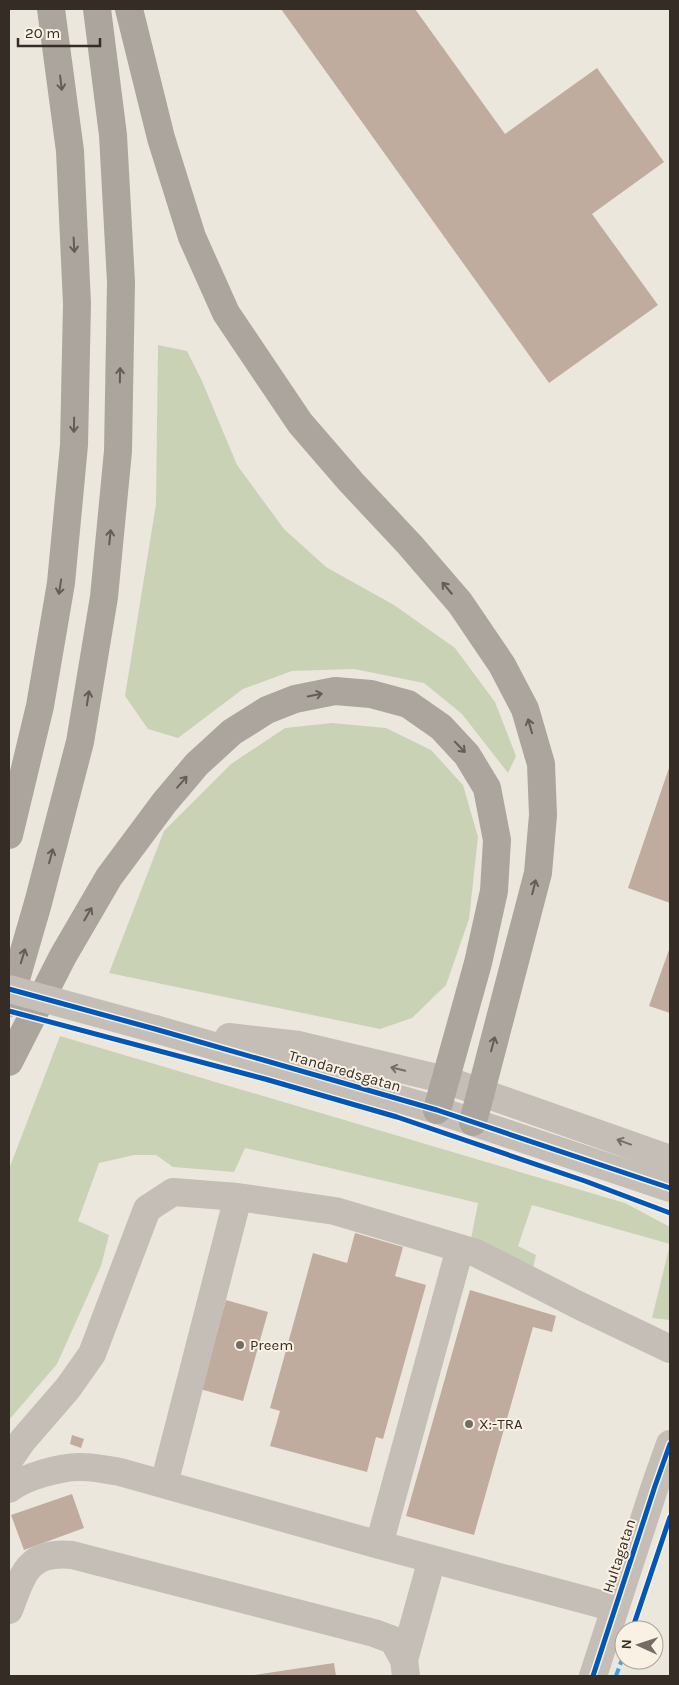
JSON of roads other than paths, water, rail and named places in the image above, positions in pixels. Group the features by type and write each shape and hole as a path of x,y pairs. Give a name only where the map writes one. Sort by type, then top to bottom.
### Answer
{"highway":[{"path":"9,835 40,706 61,583 74,445 76,314 70,151 51,9"},
{"path":"9,1003 38,903 80,742 104,597 118,451 121,282 113,135 97,9"},
{"path":"129,9 161,138 192,237 226,313 300,423 460,603 502,665 525,709 541,764 542,815 538,873 473,1122"},
{"path":"9,1062 63,956 109,877 164,803 197,764 232,732 267,710 295,699 334,691 371,694 408,704 441,728 467,755 487,788 497,840 494,891 478,963 437,1110"},
{"path":"9,780 40,706"}],"street":[{"name":"Trandaredsgatan","path":"9,989 437,1110 670,1188"},
{"name":"Trandaredsgatan","path":"155,1029 299,1045 446,1080 670,1159"},
{"path":"9,1460 23,1440 68,1388 92,1354 146,1210 173,1192 238,1197 335,1211 476,1253 588,1310 670,1348"},
{"path":"164,1484 238,1197"},
{"path":"379,1544 460,1248"},
{"name":"Hultagatan","path":"593,1676 670,1444"},
{"path":"9,1489 15,1484 53,1470 81,1466 120,1472 615,1608"},
{"path":"9,1610 21,1578 29,1566 41,1557 55,1554 72,1555 374,1633 393,1640 405,1668"},
{"path":"405,1668 432,1559"}],"place":[{"name":"Preem","path":"240,1345"},
{"name":"X:-TRA","path":"469,1424"}]}
